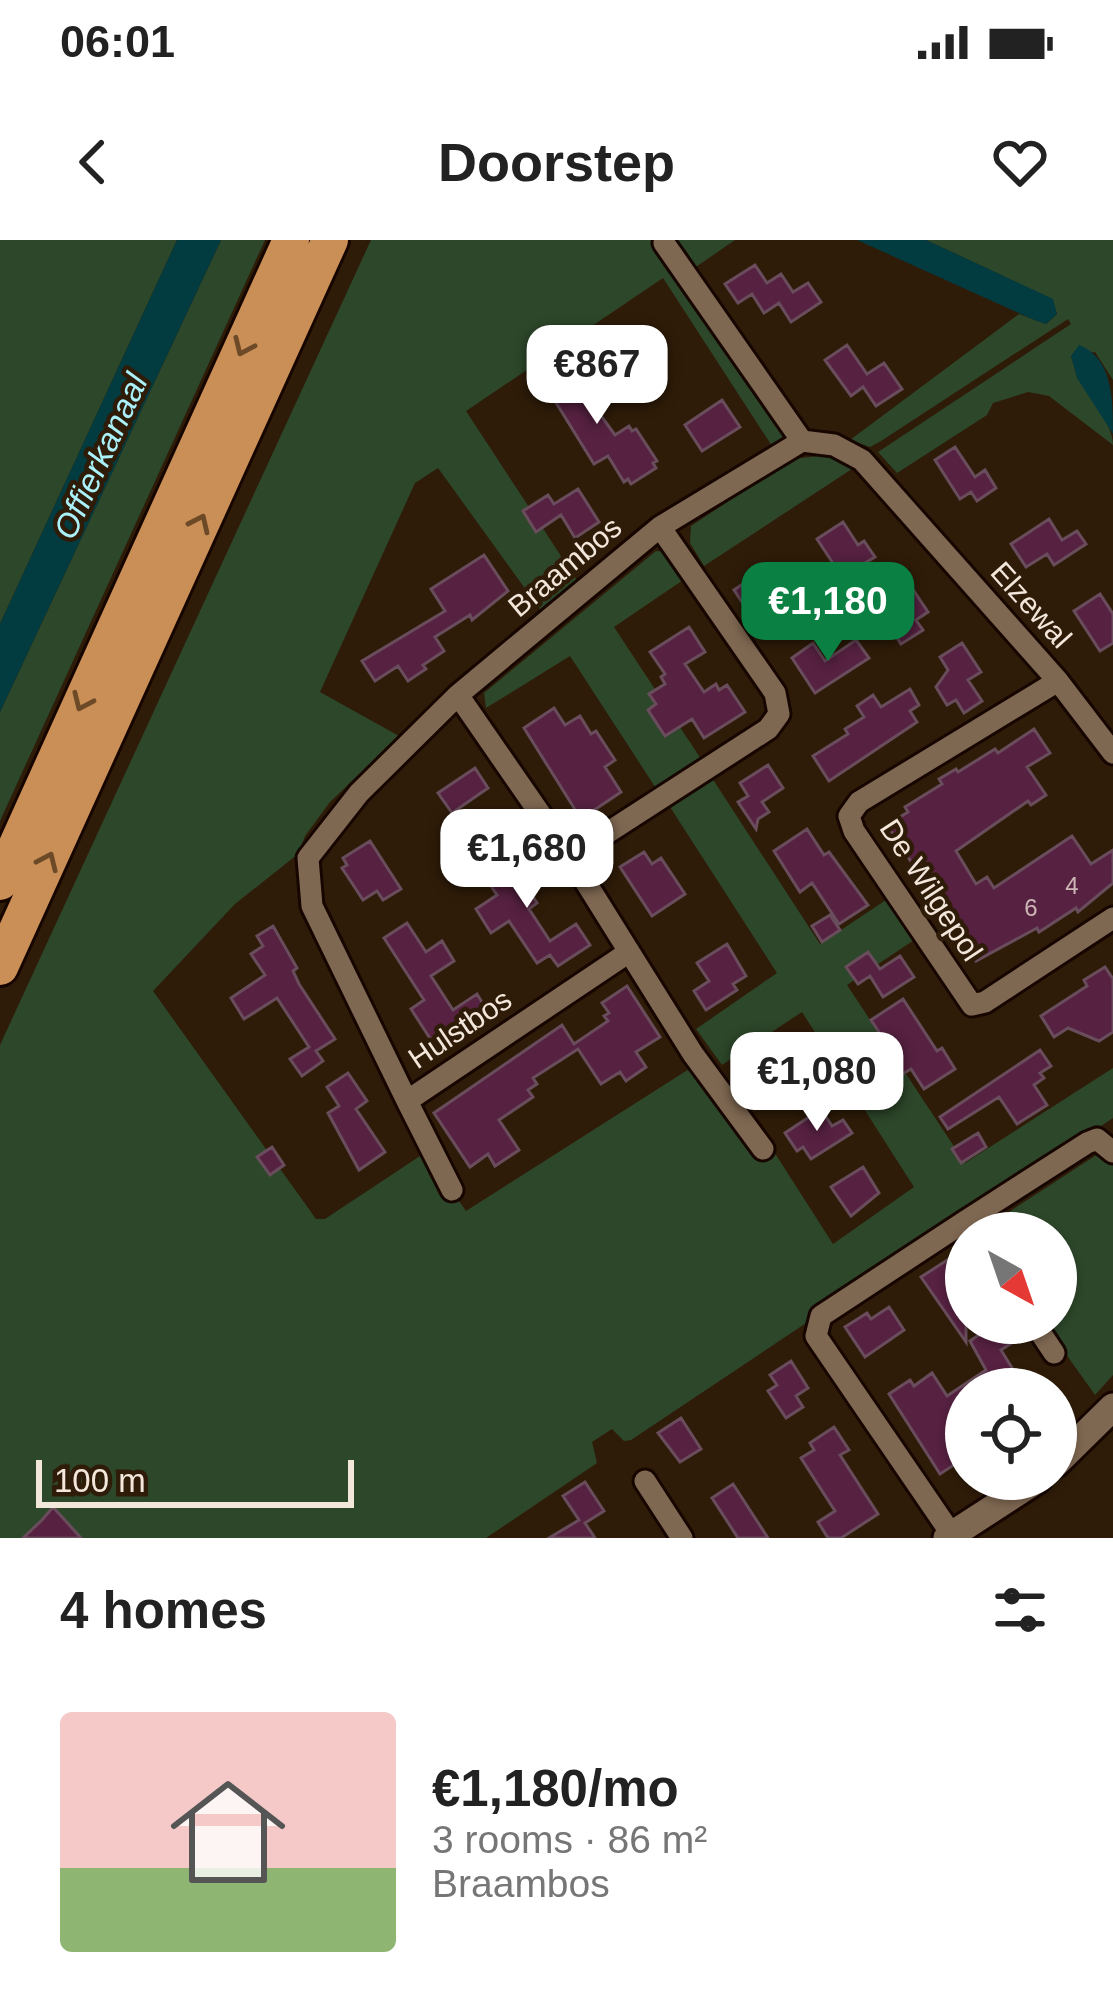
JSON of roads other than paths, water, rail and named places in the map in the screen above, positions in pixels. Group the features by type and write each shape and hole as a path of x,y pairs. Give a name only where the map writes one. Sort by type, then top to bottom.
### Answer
{"highway":[{"path":"0,882 291,240"},
{"path":"0,968 330,240"}],"street":[{"path":"660,527 802,441 664,243"},
{"name":"Elzewal","path":"802,441 834,445 862,460 1058,681 1113,753"},
{"name":"Braambos","path":"407,1101 312,905 308,858 358,793 458,695 660,527 775,693 779,714 768,729 570,857"},
{"name":"De Wilgepol","path":"1058,681 859,802 850,816 854,831 973,1005 985,1002 1113,918"},
{"path":"458,695 570,857 693,1054 763,1149"},
{"name":"Hulstbos","path":"452,1190 407,1101 629,952"},
{"path":"990,1212 1087,1142 1097,1139 1113,1152"},
{"path":"945,1242 821,1316 816,1336 950,1536 1006,1500"},
{"path":"1048,1344 1054,1353"},
{"path":"1077,1445 1110,1416"},
{"path":"645,1480 682,1538"}],"water":[{"name":"Offierkanaal","path":"177,240 221,240 0,712 0,624"},
{"path":"857,240 926,240 1053,299 1057,314 1046,324 1032,319"},
{"path":"1079,345 1105,370 1113,434 1077,378 1071,356"}]}
